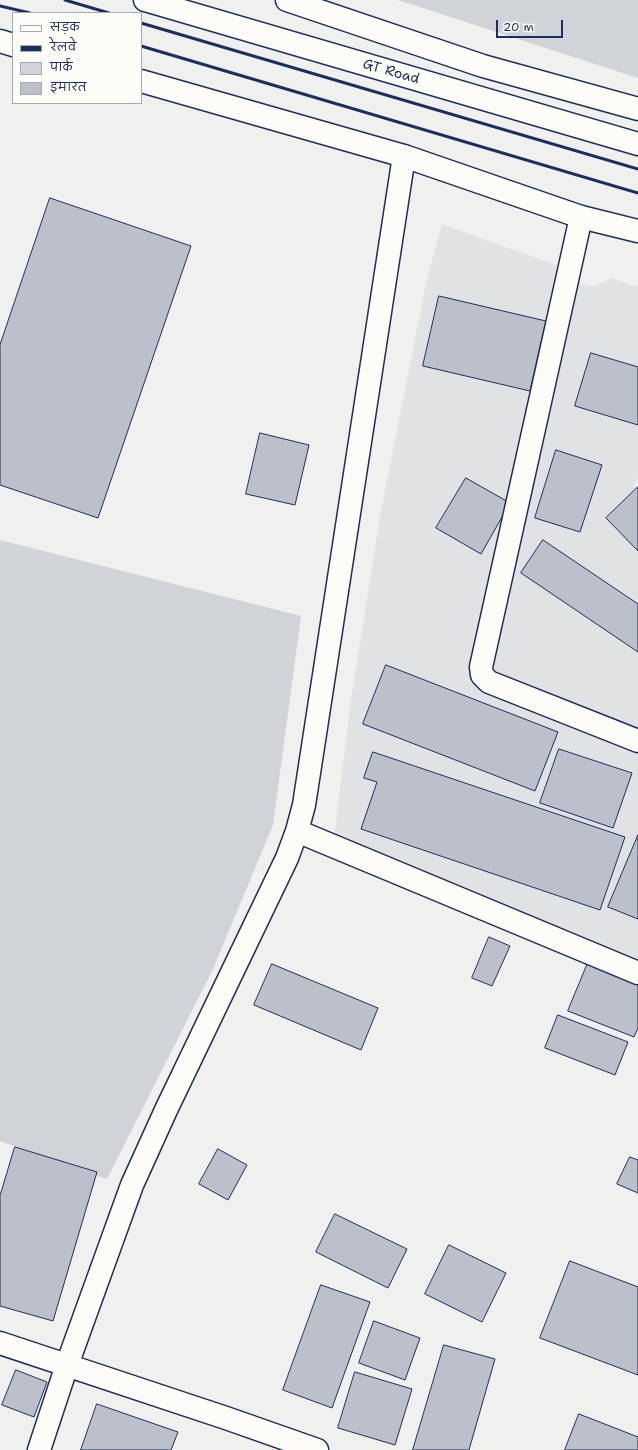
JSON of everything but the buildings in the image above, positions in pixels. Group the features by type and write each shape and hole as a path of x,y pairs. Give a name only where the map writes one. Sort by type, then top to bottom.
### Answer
{"main road":[{"name":"GT Road","path":"145,0 638,144"},
{"path":"287,0 483,66 638,109"},
{"path":"0,41 12,45"},
{"path":"142,81 404,156 581,217 638,232"},
{"path":"39,1450 67,1365 132,1185 166,1110 287,858 297,831 304,805 404,156"},
{"path":"581,217 481,667 482,675 489,682 638,741"},
{"path":"297,831 638,973"},
{"path":"0,1343 317,1450"}],"shaded area":[{"path":"442,224 561,267 563,278 593,287 611,278 638,287 638,478 634,486 638,490 638,961 333,845 351,700 381,511 426,284"}],"green space":[{"path":"398,0 638,0 638,78"},
{"path":"0,540 301,616 273,825 213,969 107,1179 0,1141"}],"railway":[{"path":"65,0 106,12"},
{"path":"0,6 26,12"},
{"path":"142,23 638,169"},
{"path":"142,46 638,193"}]}
